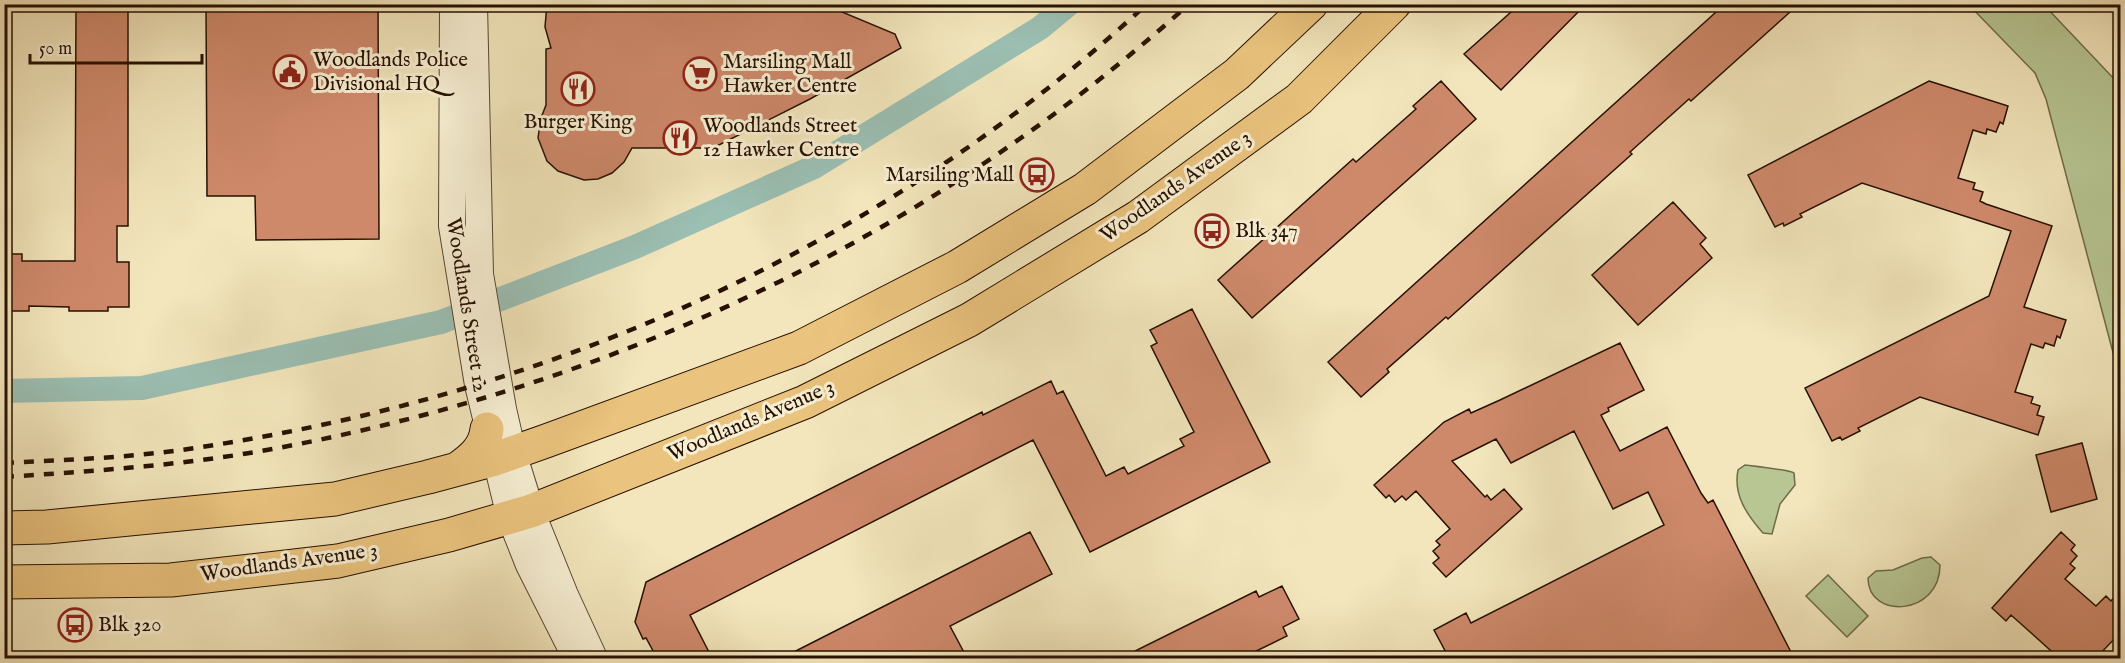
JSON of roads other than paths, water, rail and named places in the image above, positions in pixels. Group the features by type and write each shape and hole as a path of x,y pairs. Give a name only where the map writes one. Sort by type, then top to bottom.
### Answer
{"main road":[{"path":"4,528 105,522 335,499 455,470 479,450 486,438 498,447 799,348 957,267 1085,189 1238,74 1311,4"},
{"name":"Woodlands Avenue 3","path":"4,582 171,580 338,561 448,535 520,514 805,402 969,320 1138,217 1290,105 1394,4"}],"street":[{"name":"Woodlands Street 12","path":"453,4 450,160 452,226 470,280 498,447"},
{"name":"Woodlands Street 12","path":"470,280 474,4"},
{"name":"Woodlands Street 12","path":"481,337 498,447"},
{"path":"498,447 520,514 529,566 576,658"},
{"path":"520,514 565,595 594,658"}],"waterway":[{"path":"4,391 142,388 441,322 635,247 814,167 1040,28 1069,4"}],"railway":[{"path":"4,463 159,453 315,426 446,394 574,352 698,301 818,241 933,171 1043,92 1147,4"},
{"path":"4,477 176,463 278,448 404,420 528,384 648,341 764,289 877,230 986,162 1090,87 1189,4"}],"place":[{"name":"Woodlands Police Divisional HQ","path":"290,72"},
{"name":"Marsiling Mall Hawker Centre","path":"700,74"},
{"name":"Burger King","path":"578,89"},
{"name":"Woodlands Street 12 Hawker Centre","path":"680,138"},
{"name":"Marsiling Mall","path":"1037,175"},
{"name":"Blk 347","path":"1212,231"},
{"name":"Blk 320","path":"75,625"}]}
